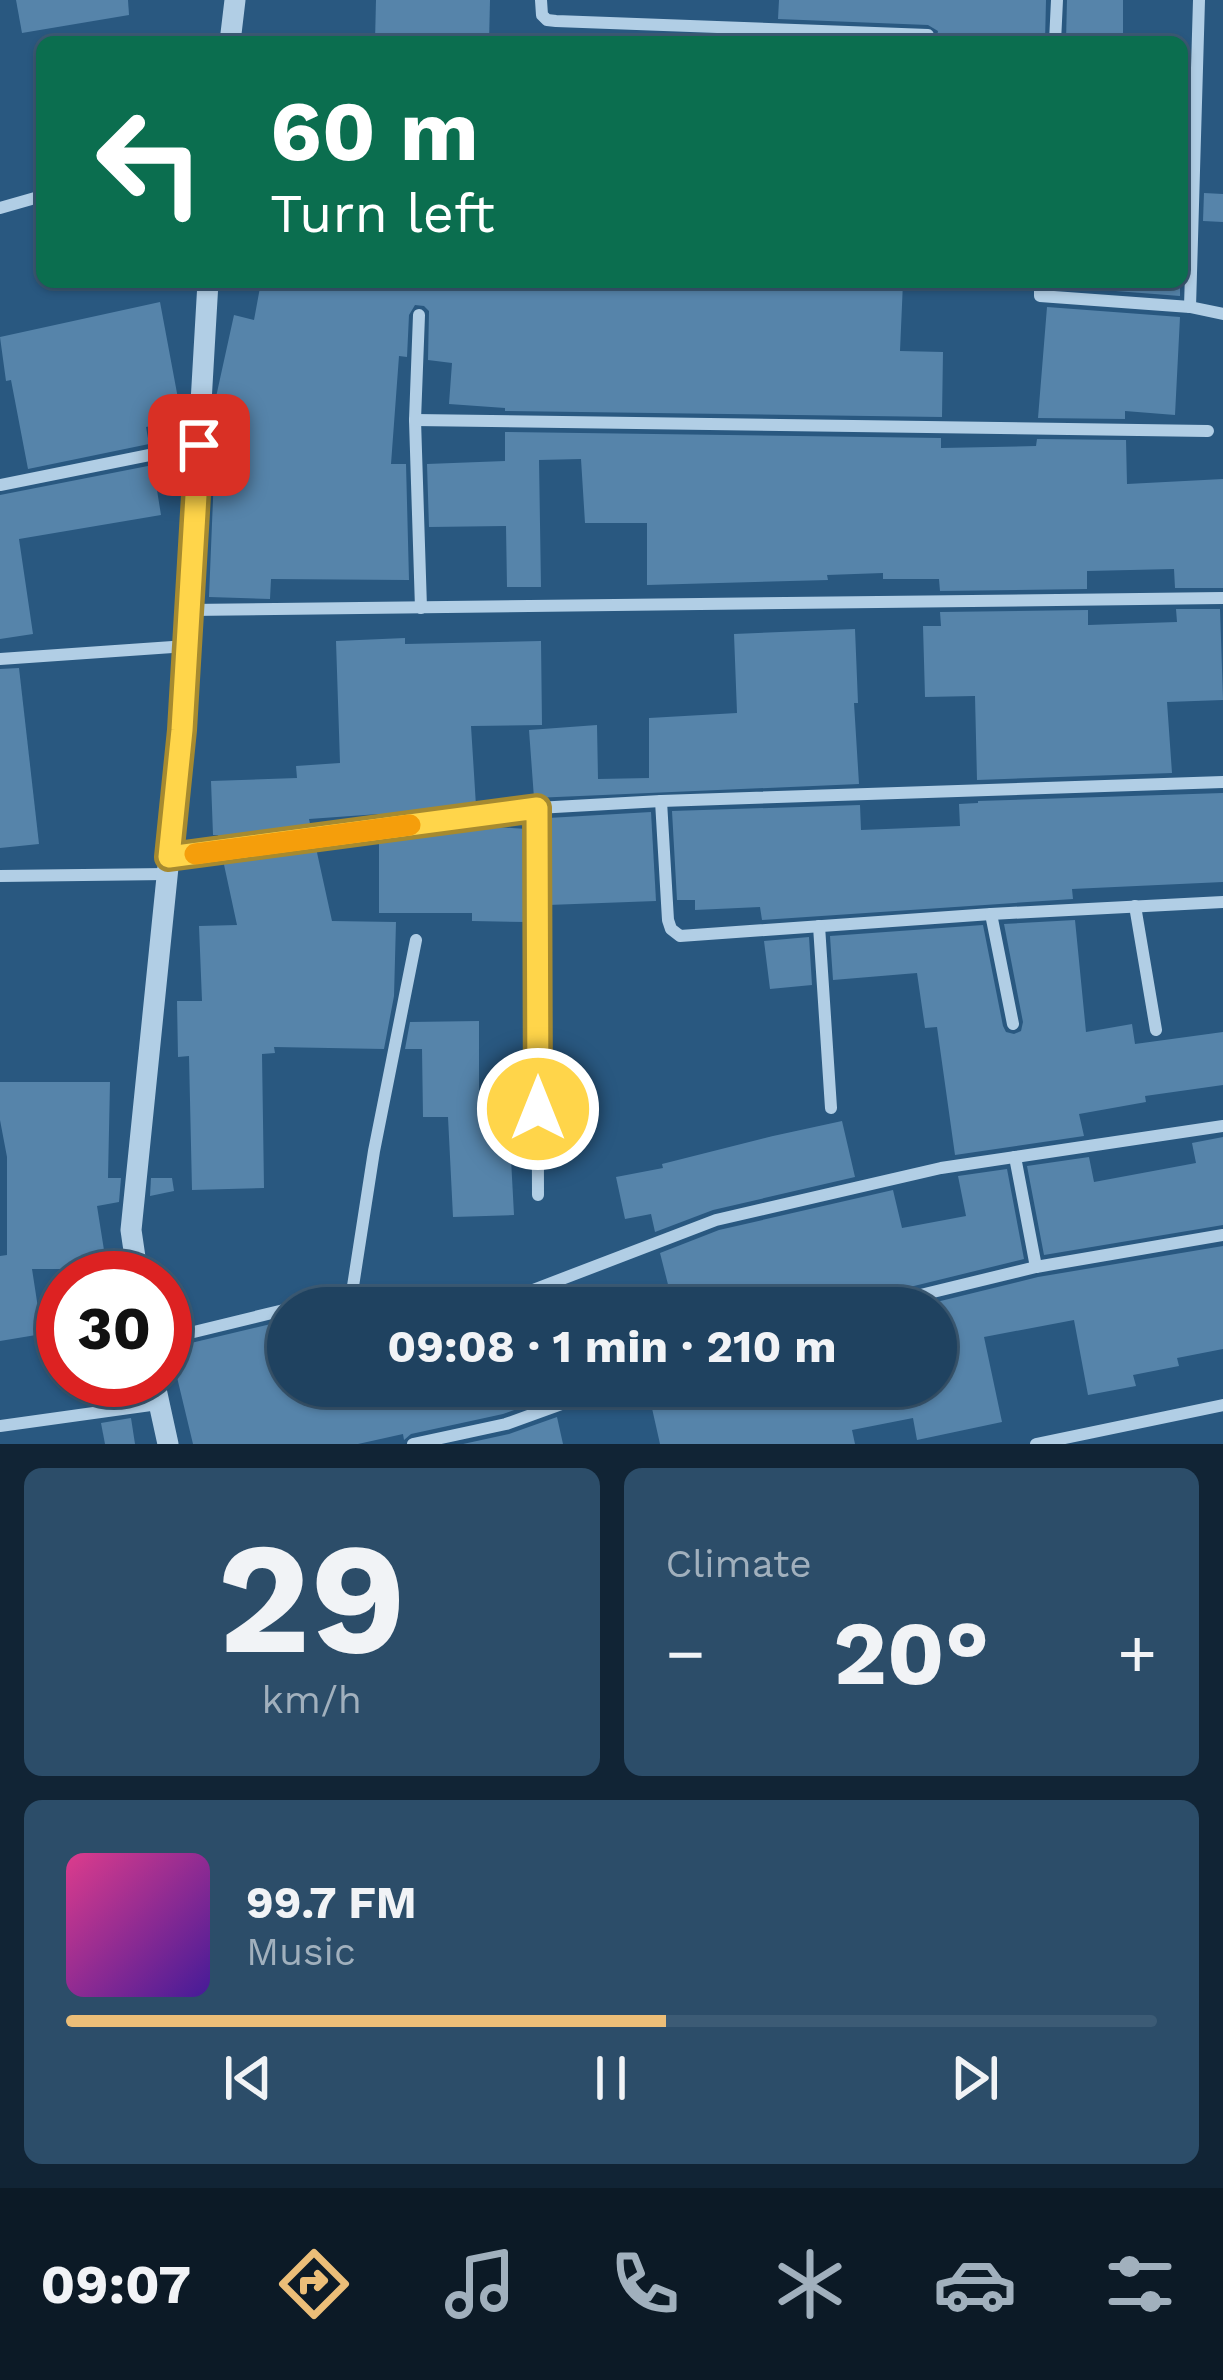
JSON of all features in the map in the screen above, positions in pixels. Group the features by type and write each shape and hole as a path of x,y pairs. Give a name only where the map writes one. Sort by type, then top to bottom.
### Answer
{"street":[{"path":"231,36 235,0"},
{"path":"541,0 542,15 556,21 928,35"},
{"path":"1054,36 1057,0"},
{"path":"1190,307 1199,0"},
{"path":"0,208 36,198"},
{"path":"134,1251 131,1230 187,646 208,288"},
{"path":"1040,288 1040,296 1190,307 1223,314"},
{"path":"418,315 421,608"},
{"path":"416,420 1208,430"},
{"path":"0,485 199,445"},
{"path":"189,610 1223,598"},
{"path":"0,659 187,646"},
{"path":"0,876 168,866 537,808 1223,782"},
{"path":"661,801 671,929 680,936 1223,902"},
{"path":"537,808 538,1195"},
{"path":"1135,906 1156,1030"},
{"path":"991,914 1013,1024"},
{"path":"819,926 831,1108"},
{"path":"357,1287 374,1151 416,940"},
{"path":"541,1287 716,1220 941,1168 1223,1126"},
{"path":"1015,1157 1036,1267"},
{"path":"954,1287 1036,1267 1223,1235"},
{"path":"192,1333 267,1315"},
{"path":"1036,1444 1223,1405"},
{"path":"0,1426 136,1407"},
{"path":"159,1407 168,1444"},
{"path":"413,1444 506,1424 553,1407"}],"building":[{"path":"16,0 128,0 129,15 22,33"},
{"path":"376,0 490,0 489,36 375,36"},
{"path":"779,0 1046,0 1045,36 937,36 938,31 928,25 778,19"},
{"path":"1067,0 1123,0 1123,36 1066,36"},
{"path":"1204,193 1223,194 1223,222 1203,221"},
{"path":"260,288 903,288 900,351 943,352 942,417 505,411 449,404 452,363 428,360 429,311 415,305 409,315 407,357 399,356 391,464 406,464 409,580 271,579 270,599 209,597 214,475 223,412 215,414 216,397 234,315 254,320"},
{"path":"1077,288 1180,288 1180,296"},
{"path":"160,302 182,420 146,427 149,444 28,469 0,337"},
{"path":"1047,307 1180,317 1175,415 1125,411 1125,419 1038,418"},
{"path":"505,432 941,438 941,448 1036,446 1037,439 1126,440 1127,484 1223,479 1223,588 1175,588 1174,569 1087,571 1087,589 940,591 939,579 883,579 883,573 827,575 828,580 647,585 647,523 585,523 581,459 539,460 541,587 507,587 506,526 429,527 427,464 505,461"},
{"path":"153,465 161,515 19,539 33,634 0,639 0,495"},
{"path":"1176,609 1220,609 1223,700 1167,702 1172,773 977,780 975,696 925,697 923,626 941,626 940,612 1088,610 1088,625 1177,622"},
{"path":"855,629 859,784 534,798 529,730 597,725 598,779 649,778 649,718 737,713 734,634"},
{"path":"405,638 405,644 541,641 542,725 471,726 476,806 379,818 379,814 309,819 311,828 219,840 213,835 211,781 297,778 296,766 340,763 336,641"},
{"path":"19,668 39,844 0,848 0,669"},
{"path":"1223,793 1223,882 1072,889 1073,899 762,920 760,907 695,910 695,900 677,900 672,811 860,805 861,830 960,826 959,804 978,801"},
{"path":"651,812 656,901 548,905 548,818"},
{"path":"478,826 527,829 527,922 472,921 472,913 379,913 379,840"},
{"path":"316,848 332,921 396,922 394,996 384,1049 274,1047 275,1053 262,1054 264,1188 192,1190 189,1056 178,1057 177,1001 202,1001 199,926 237,925 223,860"},
{"path":"1075,920 1086,1032 1132,1024 1135,1044 1223,1032 1223,1085 1145,1096 1146,1102 1079,1114 1084,1136 955,1155 937,1027 925,1028 917,973 833,980 830,936 983,925 1003,1026 1014,1034 1021,1031 1023,1022 1004,924"},
{"path":"809,937 812,985 770,989 764,941"},
{"path":"479,1021 479,1122 509,1121 514,1215 453,1217 448,1117 423,1117 422,1049 405,1049 410,1022"},
{"path":"0,1082 110,1082 108,1178 121,1178 119,1202 97,1206 104,1251 36,1251 36,1269 32,1269 36,1335 0,1341 0,1256 7,1255 7,1157"},
{"path":"842,1121 855,1177 713,1210 655,1232 651,1214 625,1219 616,1177"},
{"path":"1223,1137 1223,1225 1044,1255 1027,1166 1089,1157 1094,1182 1196,1163 1192,1143"},
{"path":"1007,1169 1024,1259 910,1287 669,1287 660,1253 719,1230 893,1190 902,1228 966,1216 958,1176"},
{"path":"151,1178 172,1178 174,1191 150,1196"},
{"path":"1223,1246 1223,1349 1177,1358 1179,1366 1133,1375 1136,1386 1088,1395 1074,1320 984,1337 1002,1422 917,1440 913,1418 852,1430 855,1444 660,1444 652,1407 957,1407 957,1297 1038,1277"},
{"path":"267,1325 267,1407 522,1407 411,1434 404,1440 403,1434 358,1444 193,1444 184,1407 192,1407 192,1343"},
{"path":"557,1417 563,1444 463,1444 509,1434"},
{"path":"131,1418 135,1444 105,1444 101,1423"}],"slow traffic":[{"path":"195,854 410,825"}],"route":[{"path":"199,445 182,730 169,857 537,808 538,1109"}]}
